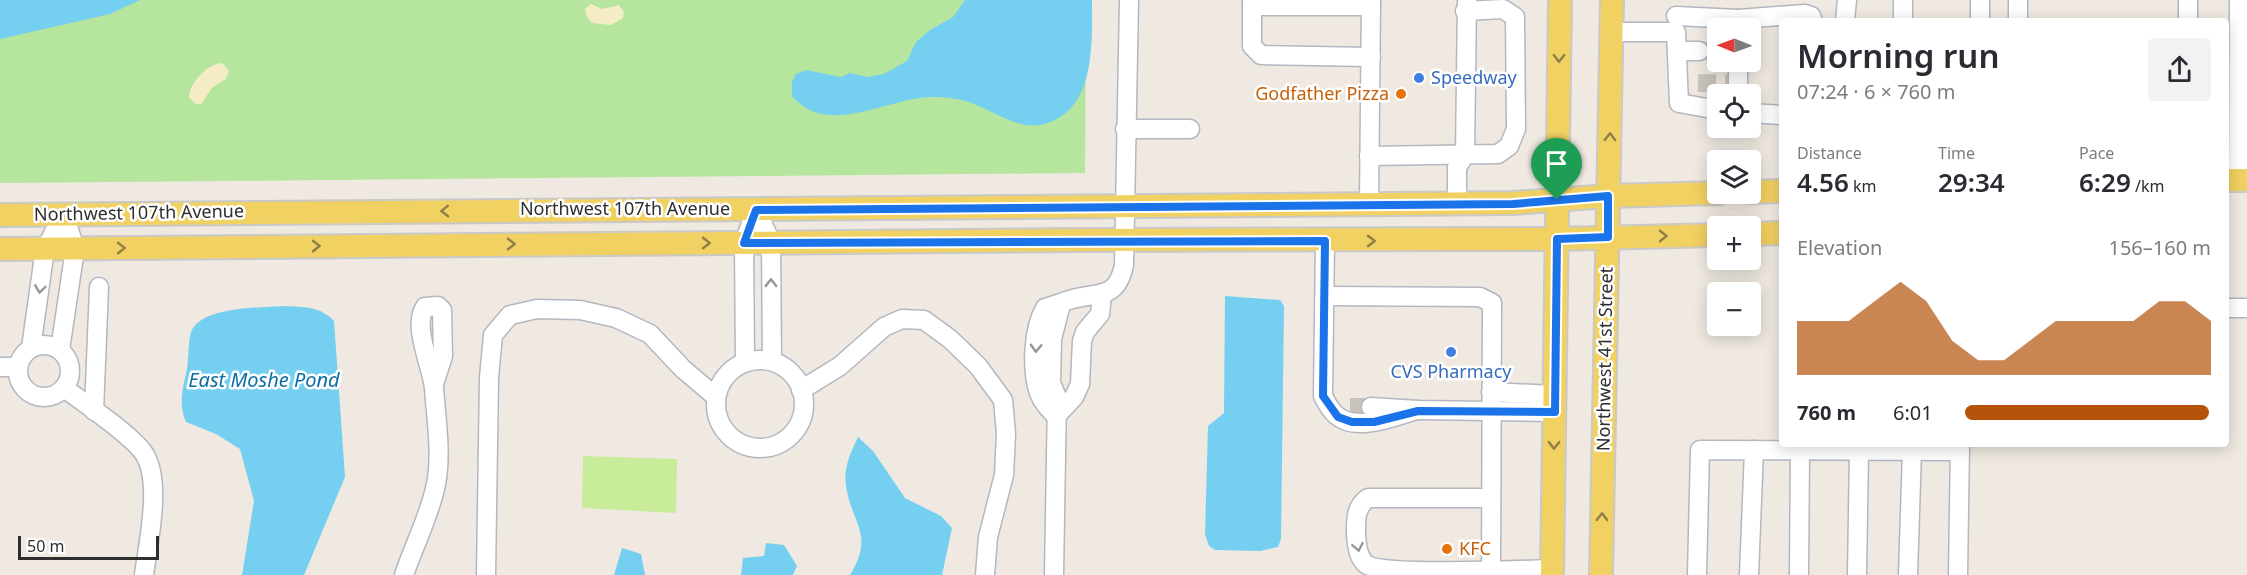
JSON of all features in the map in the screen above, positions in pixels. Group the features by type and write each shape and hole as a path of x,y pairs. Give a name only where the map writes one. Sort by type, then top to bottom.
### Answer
{"main road":[{"path":"1552,572 1560,0"},
{"name":"Northwest 41st Street","path":"1601,575 1612,0"},
{"path":"1761,192 1779,191"},
{"name":"Northwest 107th Avenue","path":"0,215 1457,204 1707,193"},
{"path":"1761,234 1779,233"},
{"name":"Northwest 107th Avenue","path":"0,249 771,242 1325,241 1707,235"}],"street":[{"path":"1054,575 1056,416 1039,394 1044,378 1038,322 1045,308 1077,298 1102,295 1115,286 1123,273 1127,206 1125,129 1129,0"},
{"path":"1845,18 1846,0"},
{"path":"1903,18 1904,0"},
{"path":"1980,0 1980,18"},
{"path":"2018,0 2018,18"},
{"path":"2188,0 2188,18"},
{"path":"2237,180 2239,0"},
{"path":"1369,204 1371,57 1371,3 1252,3 1252,46 1254,51 1261,55 1371,57"},
{"path":"1369,156 1465,155 1497,154 1509,146 1516,129 1515,17 1503,9 1466,5 1465,155 1457,167 1457,204"},
{"path":"1761,21 1805,14 1812,18"},
{"path":"1611,32 1676,16 1707,20"},
{"path":"1676,16 1677,51 1689,83 1679,104 1707,108"},
{"path":"1677,51 1699,51"},
{"path":"1761,114 1779,115"},
{"path":"1125,129 1190,129"},
{"path":"756,210 771,242 772,361"},
{"path":"745,362 744,243 756,210"},
{"path":"60,350 75,249 64,214"},
{"path":"31,348 45,249 64,214"},
{"path":"1325,241 1323,396 1326,402 1338,417 1352,422 1374,422 1418,411"},
{"path":"94,411 99,287"},
{"path":"1056,416 1074,397 1080,377 1085,332 1100,314 1102,295"},
{"path":"1325,296 1488,300 1494,314 1491,392 1491,573"},
{"path":"2229,308 2247,308"},
{"path":"486,575 489,378 493,335 510,315 537,309 580,310 616,318 650,334 683,369 716,397"},
{"path":"801,390 840,366 884,327 902,319 924,320 950,339 978,366 1003,400 1006,434 1004,475 988,537 986,575"},
{"path":"35,321 64,327"},
{"path":"745,323 771,323"},
{"path":"43,345 60,350 66,357 70,373 64,388 50,397 33,395 21,384 9,367 31,348 43,345"},
{"path":"772,361 784,367 795,377 801,390 802,413 792,434 779,444 764,448 748,446 734,440 723,428 717,413 716,397 726,375 745,362 772,361"},
{"path":"1044,378 1080,377"},
{"path":"404,575 436,485 438,454 434,384"},
{"path":"64,388 143,452 150,468 152,509 144,575"},
{"path":"1491,392 1555,403"},
{"path":"1326,402 1336,406 1350,407"},
{"path":"1371,407 1418,411 1491,412 1555,403"},
{"path":"1697,575 1700,450 1912,451 1960,448 1958,575"},
{"path":"1749,575 1754,450"},
{"path":"1799,575 1800,450"},
{"path":"1857,575 1859,450"},
{"path":"1908,575 1912,451"},
{"path":"1490,498 1372,496 1362,502 1357,513 1357,547 1365,563 1384,569 1491,573 1552,572"}],"green space":[{"path":"0,0 1086,0 1085,173 0,183"},
{"path":"583,456 677,459 676,513 582,508"}],"sand":[{"path":"591,4 602,9 619,5 624,12 623,18 611,25 592,23 585,9"},
{"path":"222,63 229,70 226,79 212,88 201,104 196,104 189,98 195,81 211,67"}],"water":[{"path":"0,0 140,0 110,14 0,39"},
{"path":"965,0 1092,0 1090,62 1086,78 1081,93 1063,115 1051,122 1028,125 1017,123 965,101 934,97 917,98 841,115 823,114 807,108 792,96 792,82 796,74 806,70 841,77 850,73 868,77 884,74 907,61 916,42 930,30 953,17"},
{"path":"1225,296 1280,300 1284,306 1281,539 1278,547 1260,551 1215,550 1209,546 1205,534 1208,426 1224,413"},
{"name":"East Moshe Pond","path":"284,306 317,310 334,321 345,477 304,575 242,575 254,501 240,449 216,434 186,422 182,408 182,395 190,336 197,324 206,317 218,313 247,308"},
{"path":"858,437 873,451 905,498 941,516 952,528 942,575 850,575 861,549 861,539 846,486 846,473 848,460"},
{"path":"766,543 784,545 797,566 793,575 741,575 743,558 764,556"},
{"path":"622,548 641,554 645,575 614,575"}],"tunnel":[{"path":"1699,51 1707,51"},
{"path":"1698,83 1730,84"},
{"path":"1350,407 1371,407"}],"place":[{"name":"Speedway","path":"1419,78"},
{"name":"Godfather Pizza","path":"1401,94"},
{"name":"CVS Pharmacy","path":"1451,352"},
{"name":"KFC","path":"1447,549"}],"route":[{"path":"1608,196 1608,237 1557,239 1555,412 1418,411 1374,422 1352,422 1338,417 1323,396 1325,241 1089,240 744,243 756,210 1513,204 1557,200 1608,196"}]}
